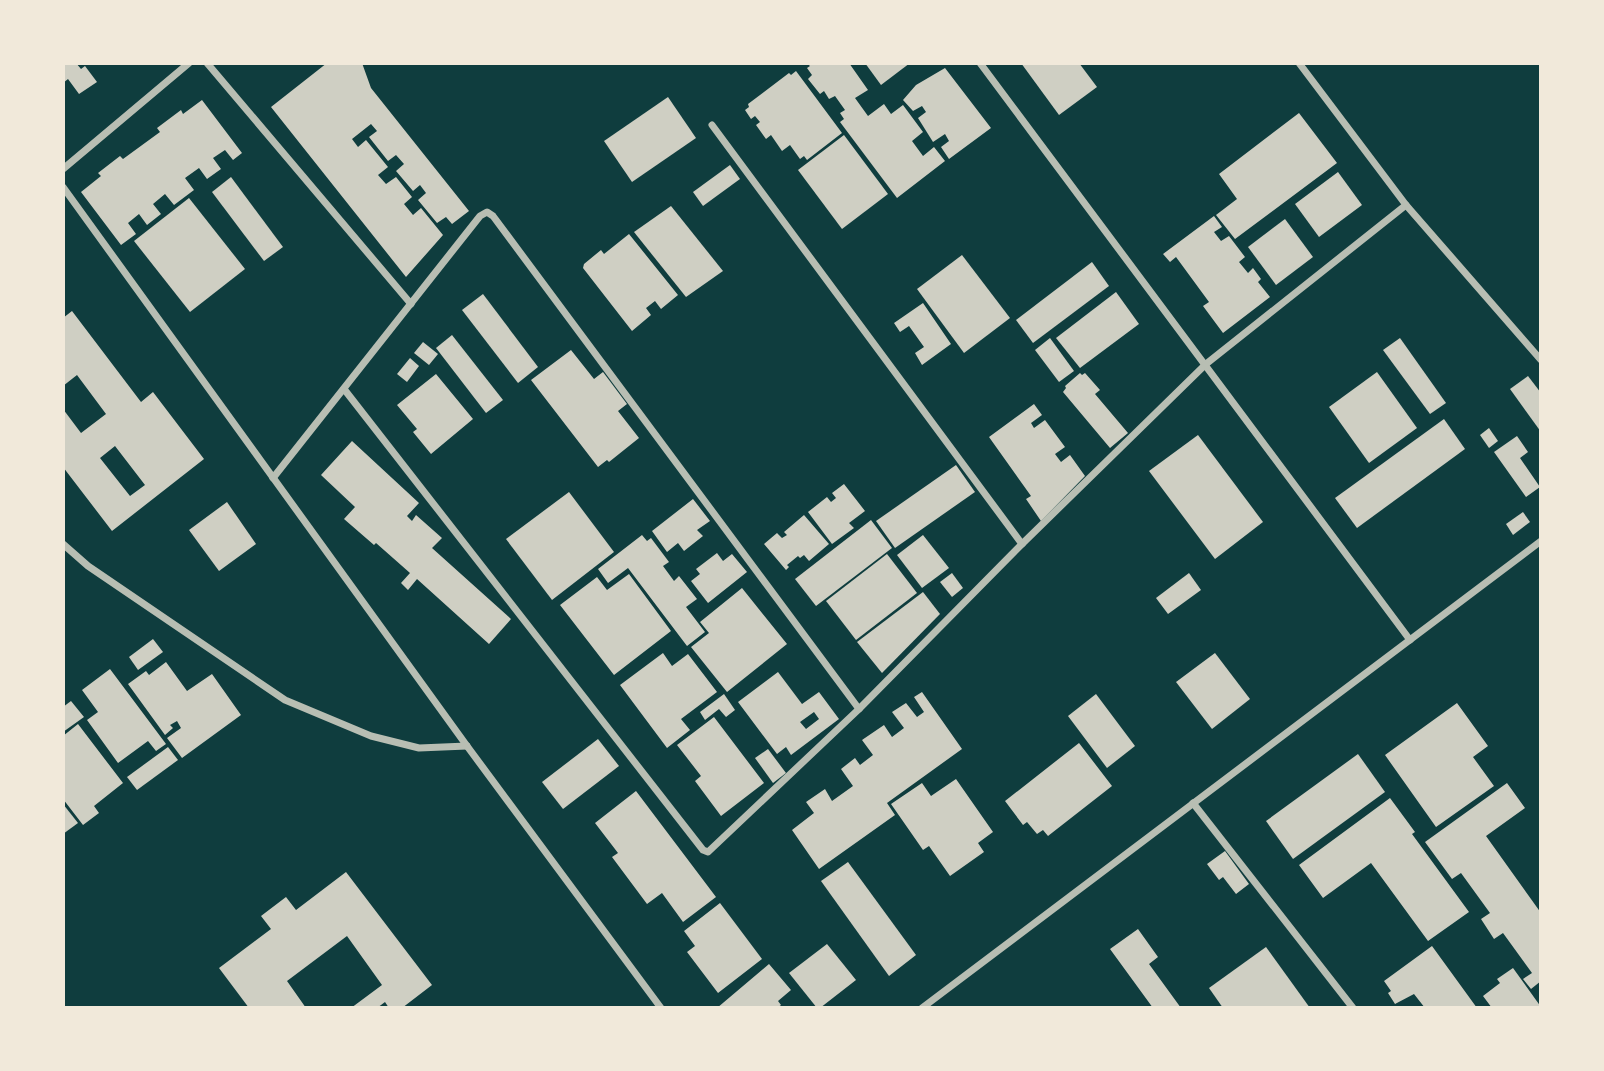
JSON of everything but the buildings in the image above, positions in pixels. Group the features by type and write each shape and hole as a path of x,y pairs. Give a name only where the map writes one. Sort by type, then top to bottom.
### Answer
{"street":[{"path":"63,169 189,63"},
{"path":"207,63 411,304"},
{"path":"980,63 1410,640"},
{"path":"1299,63 1406,205 1541,360"},
{"path":"712,125 1022,544"},
{"path":"63,187 467,746 661,1008"},
{"path":"344,388 703,850 708,852 859,709 1206,364 1406,205"},
{"path":"273,478 480,216 487,212 493,216 859,709"},
{"path":"922,1008 1541,541"},
{"path":"63,544 88,566 285,700 371,736 419,748 467,746"},
{"path":"1193,803 1353,1008"}]}
